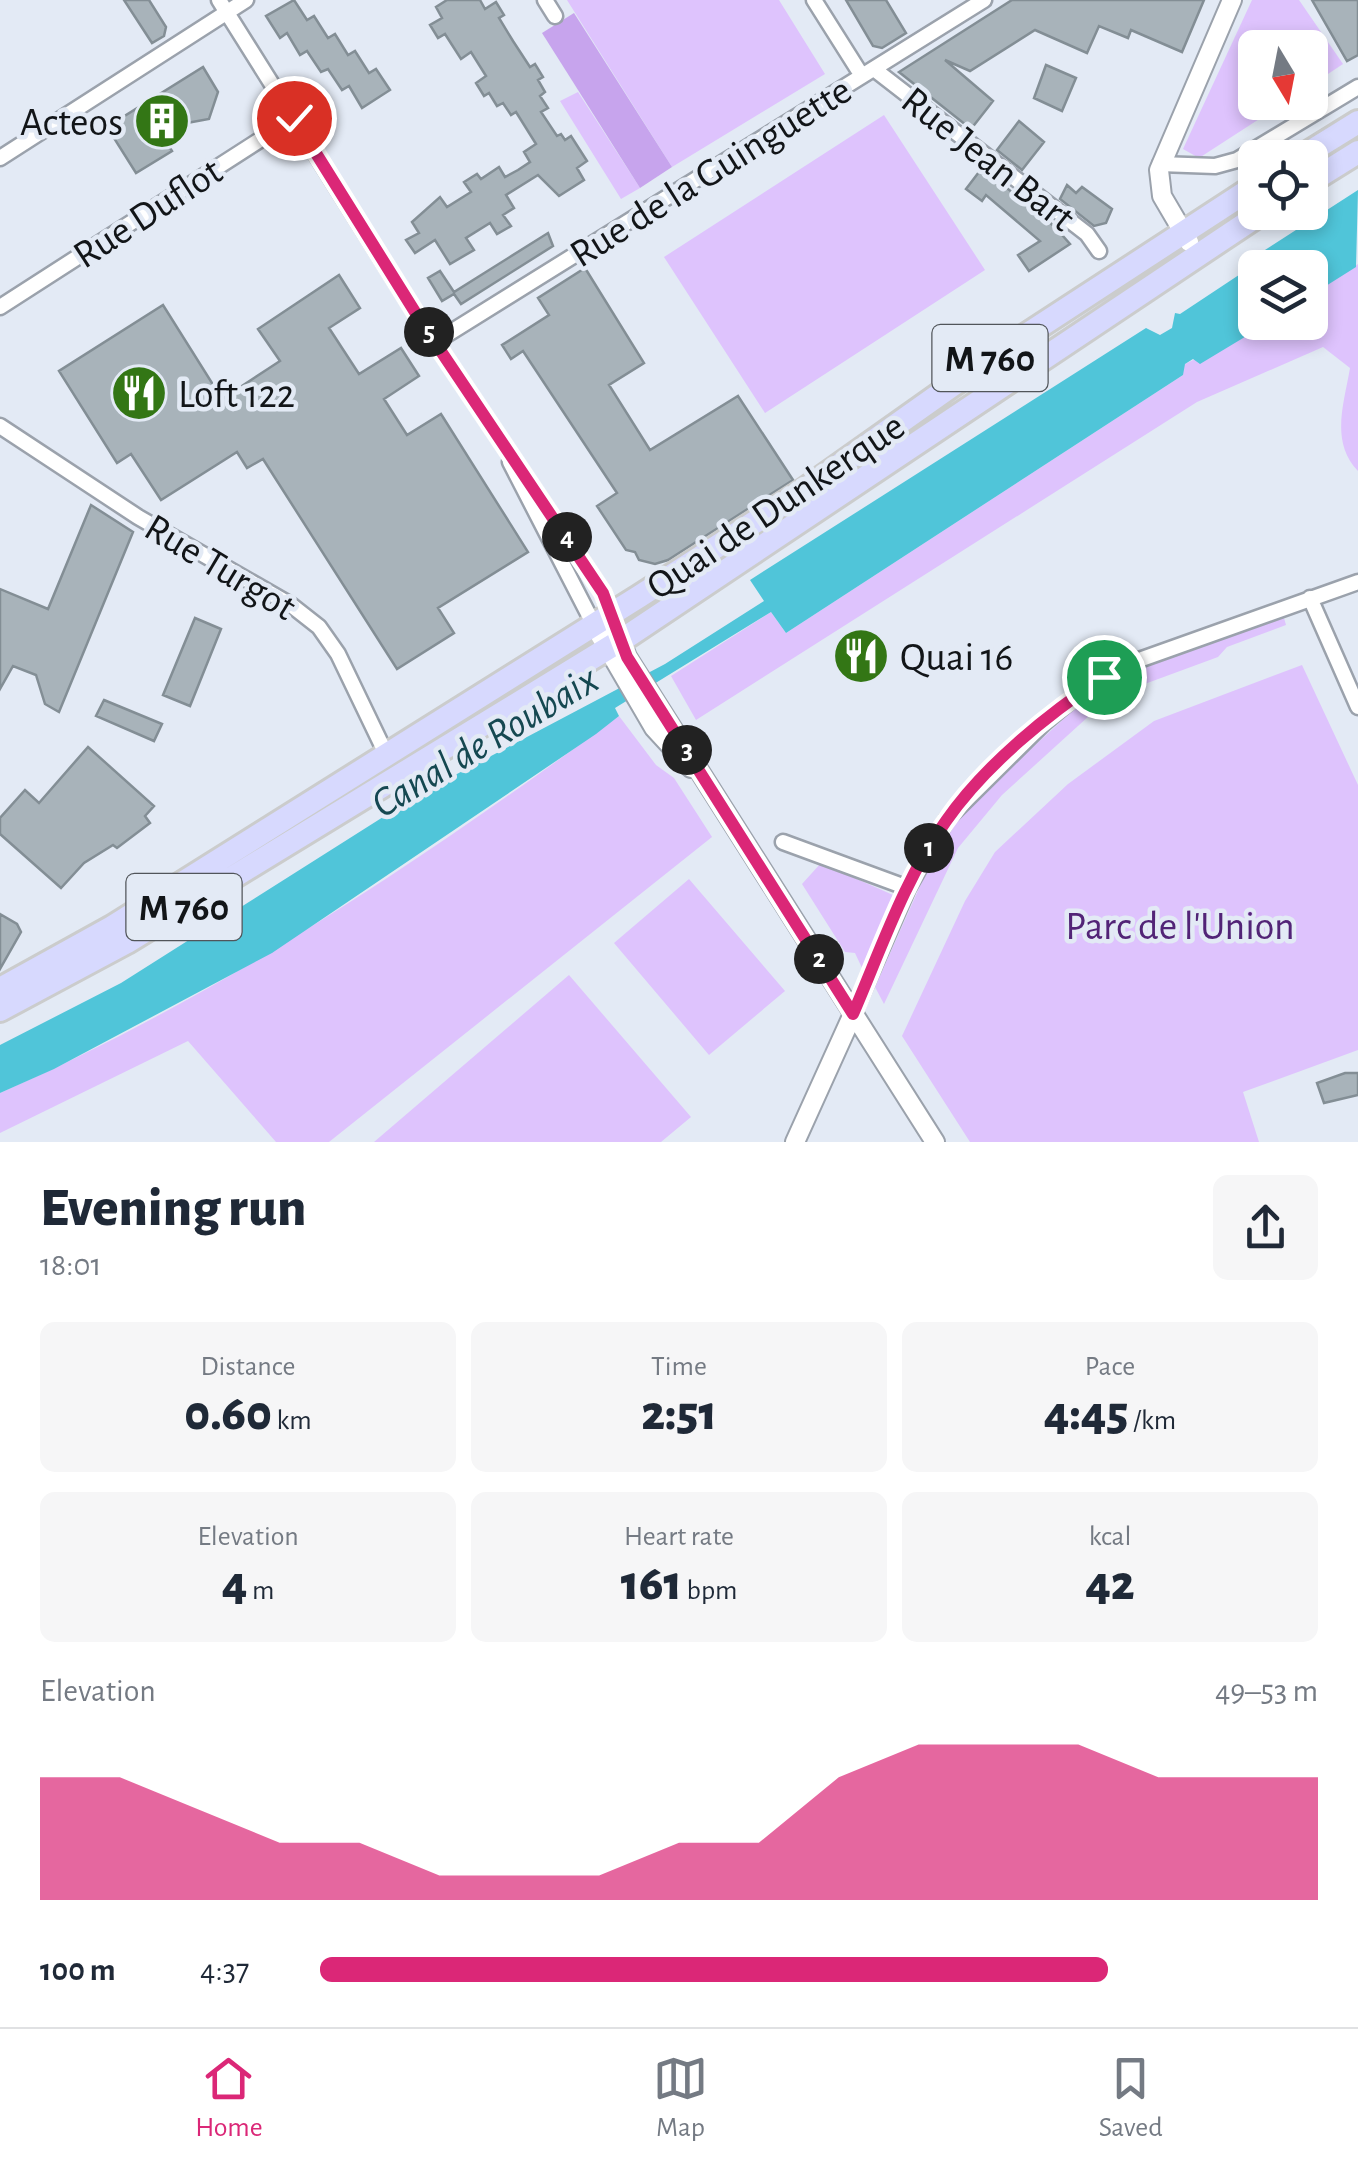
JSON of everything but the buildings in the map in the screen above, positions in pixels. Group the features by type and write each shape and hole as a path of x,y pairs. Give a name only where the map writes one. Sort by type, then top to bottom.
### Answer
{"main road":[{"path":"1328,141 1358,122"},
{"path":"1328,171 1358,152"},
{"name":"Quai de Dunkerque","path":"602,620 802,491 988,360 1238,197"},
{"name":"Quai de Dunkerque","path":"616,653 1238,229"},
{"name":"M 760","path":"0,989 73,951 602,620"},
{"name":"M 760","path":"0,1010 127,942 616,653"}],"street":[{"path":"0,158 223,6 246,0"},
{"path":"545,0 555,16"},
{"path":"814,0 868,73"},
{"name":"Rue de la Guinguette","path":"435,342 984,0"},
{"path":"1197,256 1160,192 1160,164 1232,0"},
{"path":"223,6 435,342 603,593 602,620"},
{"name":"Rue Jean Bart","path":"868,73 1032,190 1087,234 1099,250"},
{"path":"1160,164 1215,166 1237,160 1358,87"},
{"name":"Rue Duflot","path":"0,307 294,118"},
{"path":"486,417 602,620 616,653 661,724 715,797 935,1142"},
{"name":"Rue Turgot","path":"1,431 319,627 338,654 387,756"},
{"path":"795,1142 908,888 936,836 963,800 1081,692 1135,660 1358,582"},
{"path":"1310,598 1358,707"},
{"path":"784,842 908,888"}],"green space":[{"path":"567,0 779,0 825,74 672,167"},
{"path":"1252,0 1299,0 1320,30 1238,30"},
{"path":"1238,30 1238,120 1258,120 1199,158 1183,149"},
{"path":"1328,42 1343,64 1328,74"},
{"path":"578,92 640,188 621,199 560,101"},
{"path":"884,115 985,270 765,413 664,257"},
{"path":"1358,264 1358,471 1349,460 1342,435 1350,368 1323,347 1197,402 696,720 671,676 771,612 786,633 1183,375 1181,366 1238,338 1328,340 1328,284"},
{"path":"1284,618 1286,625 1227,647 1218,657 1142,685 1107,705 1103,689 1176,653"},
{"name":"Parc de l'Union","path":"1302,665 1358,785 1358,1050 1243,1092 1259,1142 970,1142 902,1036 965,901 995,852 1068,784 1154,721"},
{"path":"1080,704 1089,716 1002,795 958,848 884,1004 875,987 933,857 963,811"},
{"path":"619,716 656,765 674,778 712,837 329,1142 276,1142 188,1041 0,1133 0,1093 82,1055 242,969 472,821"},
{"path":"821,863 893,895 862,968 855,953 845,952 802,884"},
{"path":"689,879 785,991 709,1055 614,943"},
{"path":"569,975 691,1117 661,1142 374,1142"}],"shaded area":[{"path":"574,13 672,167 640,188 542,33"}],"water":[{"path":"1358,190 1356,267 1328,285 1328,250 1265,250 1296,230 1328,230 1328,209"},
{"path":"1238,276 1240,340 1200,364 1193,359 1185,364 1183,375 786,633 771,612 615,708 619,716 596,734 272,953 54,1069 0,1093 0,1045 121,983 421,793 665,664 764,601 750,580 1146,328 1160,335 1172,328 1175,313 1180,314"}],"place":[{"name":"Acteos","path":"162,121"},
{"name":"Loft 122","path":"139,393"},
{"name":"Quai 16","path":"861,656"}],"route":[{"path":"294,118 420,320 603,593 627,657 853,1014 908,888 947,819 1012,752 1104,677"}],"water label":[{"name":"Canal de Roubaix","path":"484,740"}]}
